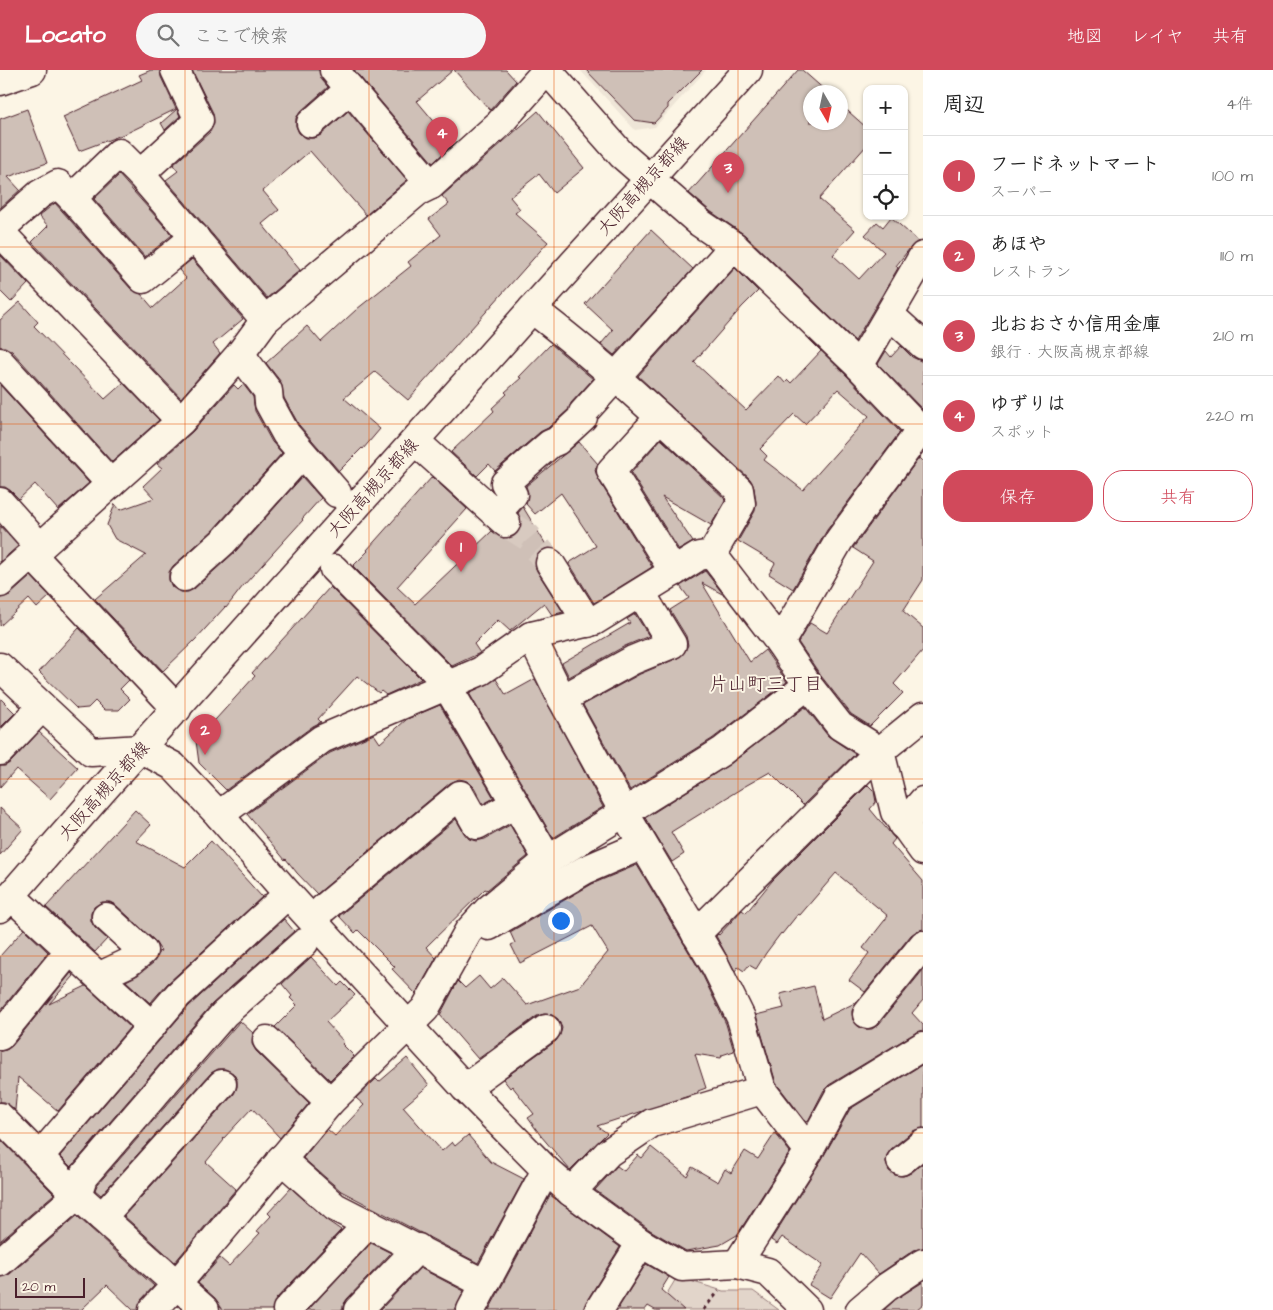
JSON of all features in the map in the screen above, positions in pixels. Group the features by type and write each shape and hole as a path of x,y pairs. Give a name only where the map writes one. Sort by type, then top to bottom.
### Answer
{"street":[{"path":"0,81 32,70"},
{"path":"140,174 199,120 175,70"},
{"path":"0,583 181,422 240,354 265,320 417,192 431,184 499,124 547,70 622,155 700,224 734,246 860,366 922,432 840,539 780,643"},
{"name":"大阪高槻京都線","path":"5,902 414,441 748,70"},
{"path":"311,123 342,79 431,184"},
{"path":"72,198 119,153 140,174 265,320"},
{"path":"181,422 0,231 40,194 58,184 143,279 195,237"},
{"path":"414,441 501,519 513,495 505,482 550,444 557,441 583,417 583,412 734,246"},
{"path":"860,366 923,256"},
{"path":"532,309 660,417 739,490 741,504 712,554"},
{"path":"890,315 923,345"},
{"path":"240,354 268,391 269,403 286,434 337,493"},
{"path":"0,362 111,484"},
{"path":"660,417 611,471 674,572"},
{"path":"184,577 224,541 302,454"},
{"path":"0,502 36,551 177,709"},
{"path":"219,815 322,739 481,671 531,636 594,621 700,556 712,554"},
{"path":"712,554 840,726 880,751 895,812 923,851"},
{"path":"550,563 588,623"},
{"path":"334,569 443,679 548,860"},
{"path":"562,699 633,660 672,644 640,593"},
{"path":"531,636 562,699 625,814 716,967 741,1018 762,1090 809,1151"},
{"path":"0,667 92,752 140,749 173,766 465,1088 546,1170 571,1192 641,1243 682,1267 737,1264 768,1272 808,1310"},
{"path":"153,1310 330,1102 425,1009 468,932 488,910 548,860 625,814 721,752 808,685"},
{"path":"0,751 42,707"},
{"path":"696,934 880,751 923,716"},
{"path":"324,908 460,795 477,824 515,804"},
{"path":"903,825 923,801"},
{"path":"468,932 485,928 585,870 643,845"},
{"path":"39,1157 178,995 288,894"},
{"path":"5,902 70,950 152,1026"},
{"path":"100,976 128,963 143,951 106,917"},
{"path":"0,1262 77,1195 83,1177 224,1014 304,943"},
{"path":"867,1014 923,945"},
{"path":"0,1036 70,950"},
{"path":"465,1088 546,1029"},
{"path":"267,1040 330,1102"},
{"path":"737,1264 809,1151 838,1098 923,1046"},
{"path":"102,1217 222,1084"},
{"path":"571,1192 608,1152 652,1123 762,1090"},
{"path":"0,1117 77,1195 205,1310"},
{"path":"901,1161 923,1143"},
{"path":"281,1159 335,1207 485,1284"},
{"path":"471,1310 546,1170"},
{"path":"287,1310 369,1223"},
{"path":"599,1310 641,1243"},
{"path":"358,1310 418,1248"},
{"path":"860,1310 887,1287 923,1263"}],"shaded area":[{"path":"580,70 706,70 655,127 635,130"},
{"path":"677,1277 723,1291 753,1291 779,1310 657,1310"}],"building":[{"path":"151,70 160,70 161,77 176,109 127,133 79,151 63,117 142,80 139,75"},
{"path":"192,70 319,70 322,80 328,87 301,111 296,118 296,126 299,133 306,138 314,138 321,135 348,111 407,180 366,215 310,151 263,191 279,210 262,224 300,270 267,298 166,180 178,171 173,165 210,132 214,124 213,113"},
{"path":"354,70 453,70 417,101 453,144 433,163"},
{"path":"454,70 506,70 516,81 490,110"},
{"path":"586,70 702,70 668,104 668,108 654,123 634,120"},
{"path":"798,70 802,70 819,85 803,85 803,130 848,130 848,111 863,124 863,150 819,199 855,230 833,255 859,279 884,252 865,235 877,222 883,227 889,220 894,220 918,241 896,266 898,268 855,341 745,235 710,211 689,193"},
{"path":"27,109 47,163 8,177 20,190 0,208 0,119"},
{"path":"177,109 180,116 165,130 161,123"},
{"path":"538,111 584,168 554,193 539,174 510,197 520,209 515,213 548,242 408,400 375,372 344,398 380,429 363,449 339,471 299,425 284,398 281,382 266,363 307,326 321,342 357,309 411,266 408,262 441,235 429,219 449,204 442,196"},
{"path":"119,175 172,235 145,257 94,199"},
{"path":"55,203 131,289 141,294 153,308 186,278 179,270 192,259 243,319 213,344 220,353 181,398 32,242 48,226 39,216"},
{"path":"651,230 693,269 614,355 601,344 613,330 585,304"},
{"path":"0,255 28,284 11,302 0,291"},
{"path":"735,268 758,291 694,362 746,410 779,376 785,383 788,380 791,383 821,351 809,339 848,377 900,432 827,530 793,589 769,574 775,563 738,541 755,511 754,488 750,479 638,376","holes":["838,389 869,416 803,490 764,460 767,456 760,449 794,414 805,424"]},
{"path":"20,302 38,322 34,326 105,399 123,383 159,420 112,462 12,351 5,347 0,347 0,320"},
{"path":"551,344 593,379 571,403 569,409 548,428 540,432 495,471 489,464 477,476 451,452 494,411 492,408 507,394 505,392 521,378 519,377"},
{"path":"901,346 912,357 923,362 923,410 878,364 886,351 891,357"},
{"path":"243,384 253,397 255,411 272,442 282,453 213,530 173,566 169,572 169,580 172,587 180,592 188,592 194,589 236,551 302,477 321,498 243,586 226,608 163,671 95,599 146,555 115,539 107,525 115,504 120,510 154,498 143,486 162,468 157,464 193,431 234,385 238,389"},
{"path":"0,385 89,483 58,510 35,484 19,499 5,487 0,487"},
{"path":"661,439 725,501 711,525 662,497 693,542 679,550 631,473"},
{"path":"579,442 598,464 595,470 598,479 652,567 594,603 569,563 596,546 561,493 535,514 526,504 528,493 526,486"},
{"path":"919,458 923,462 923,580 903,611 923,628 923,650 894,684 903,693 870,726 851,714 821,676 798,642 810,623 827,633 873,561 853,548"},
{"path":"432,477 467,509 397,587 415,604 492,531 503,538 511,538 517,534 521,526 521,519 518,513 523,507 548,548 541,550 536,556 534,564 563,612 552,615 544,603 510,631 498,620 474,644 480,653 452,666 353,566"},
{"path":"0,526 18,546 0,562"},
{"path":"705,571 724,595 702,583 750,662 765,650 787,682 712,739 630,790 583,705 640,674 678,658 684,653 688,645 686,636 670,610 689,598 680,586"},
{"path":"31,576 50,596 37,608 29,599 0,626 0,598 10,595"},
{"path":"330,587 421,679 386,695 381,691 379,693 357,676 318,719 321,722 226,790 199,763 196,741 255,676 252,673"},
{"path":"635,614 649,636 625,646 569,677 562,663 630,623 627,619"},
{"path":"79,628 129,680 120,689 130,699 119,710 104,710 95,701 88,708 77,709 39,672"},
{"path":"496,679 506,695 535,679 603,807 553,838 469,693"},
{"path":"0,698 15,713 0,728"},
{"path":"440,705 494,798 483,804 474,787 468,781 459,779 450,783 317,894 285,860 247,814 330,753 374,734 380,743 407,719"},
{"path":"805,707 828,736 855,754 803,805 770,772 747,785 671,832 684,854 672,862 645,818 730,764"},
{"path":"39,732 78,768 50,799 16,769 0,787 0,766 5,766 11,762"},
{"path":"868,785 874,791 876,802 870,809 895,839 891,844 923,881 923,929 911,935 865,992 849,980 869,953 863,948 888,916 836,873 800,915 798,914 781,933 756,969 749,965 744,971 738,967 735,971 716,936 742,910 746,913 772,881"},
{"path":"0,808 23,829 0,855"},
{"path":"135,810 151,825 136,841 185,867 211,841 262,897 167,984 150,1003 126,981 138,975 153,963 158,956 158,952 161,951 154,940 117,906 110,902 102,902 94,907 91,913 91,921 95,928 107,939 95,952 46,907"},
{"path":"456,819 469,839 476,841 485,839 510,825 528,856 487,890 485,889 426,947 436,958 416,994 392,969 395,967 358,930 355,933 339,916"},
{"path":"637,865 702,974 726,1024 734,1051 722,1055 721,1058 695,1054 706,1088 698,1091 698,1093 597,1126 607,1133 570,1170 528,1118 534,1114 512,1086 510,1088 503,1079 556,1041 562,1028 558,1019 552,1015 544,1014 537,1016 478,1059 440,1015 458,981 465,988 479,976 490,989 503,978 527,1005 580,986 608,952 592,926 520,963 511,945 515,943 510,932 592,884"},
{"path":"284,919 294,931 212,1004 71,1167 60,1156 189,1006"},
{"path":"24,929 48,952 0,1011 0,956"},
{"path":"311,957 338,986 342,982 355,995 326,1022 344,1042 342,1044 354,1056 330,1080 275,1027 297,1005 290,998 292,996 282,984"},
{"path":"923,970 923,1000 912,1013 923,1025 923,1030 829,1085 824,1090 807,1123 776,1083 756,1015 784,1008 780,994 814,986 822,1019 857,1002 852,1011 853,1020 864,1029 872,1029 879,1024"},
{"path":"71,973 74,976 49,1004 86,986 130,1027 58,1111 18,1077 15,1110 5,1102 0,1102 0,1051 12,1046"},
{"path":"240,1021 253,1033 252,1044 256,1051 309,1103 280,1138 252,1108 223,1139 206,1162 236,1189 175,1262 124,1216 234,1094 237,1080 233,1073 225,1069 218,1069 211,1073 101,1195 95,1190 97,1185"},
{"path":"407,1058 429,1085 403,1107 442,1151 452,1142 455,1146 468,1135 491,1162 524,1179 478,1263 341,1191 303,1158 327,1129 335,1136 364,1105 356,1098 376,1079 379,1082"},
{"path":"923,1064 923,1128 913,1131 891,1149 887,1155 886,1163 889,1171 895,1175 903,1176 911,1173 923,1163 923,1248 914,1250 879,1274 860,1253 830,1298 809,1285 823,1265 782,1237 777,1244 771,1240 822,1159 850,1109"},
{"path":"775,1133 790,1152 737,1235 720,1245 686,1251 650,1230 595,1190 617,1166 624,1171 638,1155 642,1158 651,1147 687,1176 692,1167 718,1182 725,1169 731,1173 745,1151 758,1159"},
{"path":"0,1139 54,1194 0,1241"},
{"path":"291,1188 325,1219 341,1230 276,1299 272,1310 223,1310 215,1298 198,1283 220,1258 229,1266 260,1233 257,1231 271,1216 268,1213"},
{"path":"550,1195 620,1247 583,1310 489,1310"},
{"path":"77,1216 154,1286 141,1300 138,1310 133,1310 107,1285 81,1310 0,1310 0,1277 10,1274"},
{"path":"371,1243 391,1253 347,1299 343,1310 308,1310"},
{"path":"646,1264 669,1277 661,1290 684,1310 655,1310 648,1306 645,1310 617,1310"},
{"path":"420,1268 464,1291 455,1310 380,1310"},
{"path":"923,1282 923,1304 916,1310 884,1310 896,1299"}],"tunnel":[{"path":"506,523 528,537 550,563"}],"place":[{"name":"ゆずりは","path":"442,158"},
{"name":"北おおさか信用金庫","path":"728,193"},
{"name":"フードネットマート","path":"461,572"},
{"name":"あほや","path":"205,755"}],"district":[{"name":"片山町三丁目","path":"766,684"}]}
